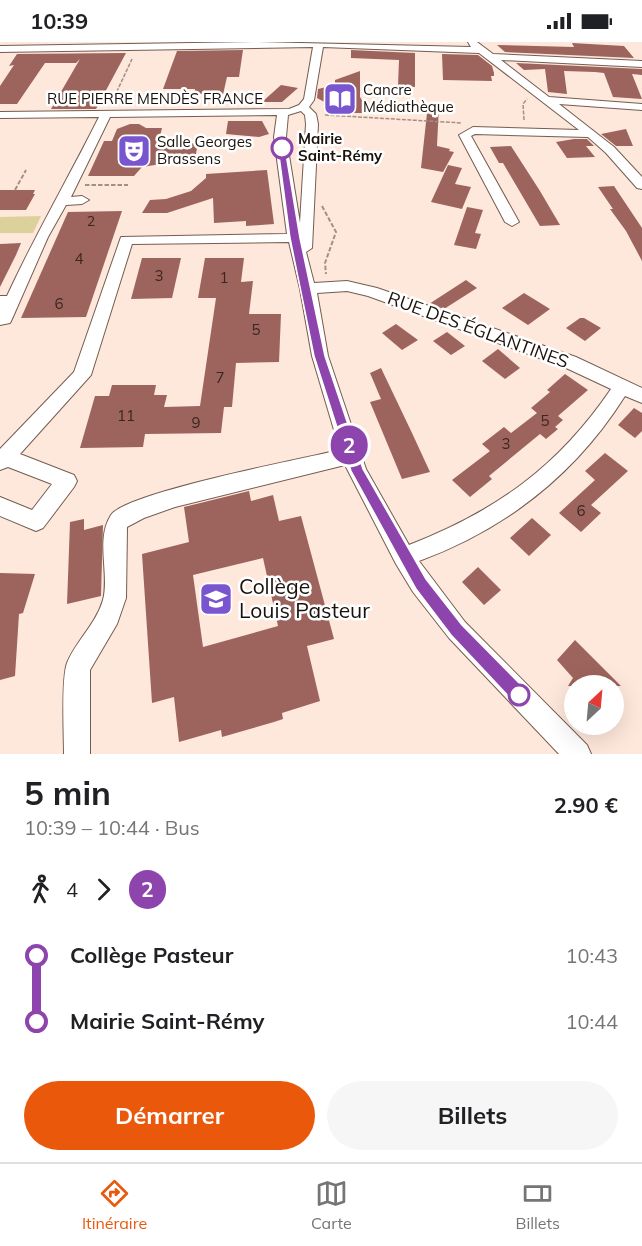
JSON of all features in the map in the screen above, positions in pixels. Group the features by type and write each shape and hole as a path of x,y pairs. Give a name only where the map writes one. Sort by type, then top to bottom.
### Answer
{"street":[{"path":"308,289 304,238 309,200 312,124 305,105 318,43"},
{"path":"0,49 57,45 137,48 318,43 480,50 642,64"},
{"path":"480,50 637,172 642,185"},
{"path":"545,99 642,107"},
{"name":"RUE PIERRE MENDÈS FRANCE","path":"4,115 283,113 305,105"},
{"path":"283,113 280,137 295,238 308,289 320,356 357,471 421,584 457,630 578,754"},
{"path":"0,128 4,115"},
{"path":"0,319 4,319 6,301 71,185 106,115"},
{"path":"512,222 465,135 473,130 591,134"},
{"path":"62,201 81,200"},
{"path":"0,506 36,521 67,481 3,460 82,375 126,240 295,238"},
{"name":"RUE DES ÉGLANTINES","path":"308,289 347,286 372,292 570,362 642,396"},
{"path":"404,557 466,532 525,495 557,469 585,441 622,386"},
{"path":"77,754 78,667 109,616 115,598 115,530 119,520 138,510 175,498 352,456"}],"path":[{"path":"106,115 137,48"},
{"path":"526,126 523,104 525,100 545,99"},
{"path":"322,120 323,115 466,123"},
{"path":"15,190 26,170"},
{"path":"71,185 128,185"},
{"path":"319,199 336,235 324,265 331,287"}],"shaded area":[{"path":"41,216 33,233 0,233 0,217"}],"building":[{"path":"572,43 624,46 634,58 505,52 497,45 574,47"},
{"path":"243,50 239,77 227,77 222,99 206,99 207,94 194,94 195,89 163,89 177,51"},
{"path":"351,50 415,53 415,87 398,86 399,60 351,58"},
{"path":"126,53 96,109 51,109 80,59 76,63 45,63 17,104 0,104 0,86 14,65 9,66 17,54"},
{"path":"442,54 478,55 492,66 494,76 491,76 492,81 443,80"},
{"path":"516,63 642,69 642,75 632,74 642,99 613,97 604,73 595,72 564,71 567,94 548,92 545,69 524,70"},
{"path":"360,71 360,97 370,113 334,113 332,106 317,98 318,89 335,85 335,80"},
{"path":"281,85 298,88 282,102 262,102"},
{"path":"428,104 439,105 437,146 454,152 443,172 421,168"},
{"path":"228,121 262,121 269,134 259,137 226,134"},
{"name":"Salle Georges Brassens","path":"130,124 139,124 146,128 162,128 160,136 172,143 198,143 195,159 162,159 161,164 142,167 134,176 88,176 104,141 112,141 117,129"},
{"path":"626,129 633,146 616,146 601,134"},
{"path":"587,139 594,146 586,146 595,157 567,158 556,142"},
{"path":"511,146 560,225 540,226 503,163 499,163 490,147"},
{"path":"448,165 462,168 455,184 471,187 462,209 431,202"},
{"path":"267,170 274,224 246,226 246,221 214,223 213,198 167,213 142,213 150,200 166,199 191,191 206,178 206,174"},
{"path":"614,186 642,228 642,261 598,187"},
{"path":"0,190 35,190 33,194 35,194 26,210 0,210"},
{"path":"467,207 483,210 475,233 481,234 476,249 454,245"},
{"path":"122,211 86,317 21,318 68,212"},
{"path":"21,243 16,255 0,287 0,244"},
{"path":"142,258 181,258 172,298 131,299"},
{"path":"205,258 244,258 241,282 253,281 249,314 281,314 279,362 236,363 232,407 224,407 221,433 145,434 143,447 80,448 95,396 109,396 112,385 156,385 154,395 167,395 164,407 200,406 216,298 198,298"},
{"path":"466,280 477,288 444,309 429,304"},
{"path":"524,293 550,309 528,325 502,308"},
{"path":"580,318 601,328 585,341 566,328"},
{"path":"396,324 418,340 402,350 382,333"},
{"path":"447,332 465,346 451,355 433,341"},
{"path":"498,349 520,368 505,379 482,361"},
{"path":"381,368 430,472 402,479 370,402 381,399 370,373"},
{"path":"565,374 588,390 558,416 563,420 555,427 558,429 546,439 540,434 489,476 492,479 470,497 452,480 490,451 482,444 504,427 511,433 537,413 531,408 550,392 547,390"},
{"path":"634,408 642,413 642,431 635,438 618,425"},
{"path":"605,453 628,471 591,505 601,513 581,532 559,513 595,480 585,471"},
{"path":"249,491 251,501 273,495 279,521 301,516 334,639 307,646 320,701 282,713 283,719 274,722 222,737 221,730 179,742 174,697 152,703 142,554 189,542 184,507","holes":["263,558 278,626 203,647 193,575"]},
{"path":"532,518 551,535 529,556 510,538"},
{"path":"84,519 84,530 103,525 101,596 67,604 70,522"},
{"path":"478,567 501,590 484,605 462,582"},
{"path":"0,573 35,574 23,613 19,614 15,676 0,680"},
{"path":"575,640 610,675 570,675 557,660"}],"bus line":[{"name":"2","path":"282,148 295,238 308,289 320,356 357,471 421,584 457,630 519,695"}],"place":[{"name":"Cancre Médiathèque","path":"340,99"},
{"name":"Mairie Saint-Rémy","path":"282,148"},
{"name":"Salle Georges Brassens","path":"134,151"},
{"name":"Collège Louis Pasteur","path":"216,599"}]}
